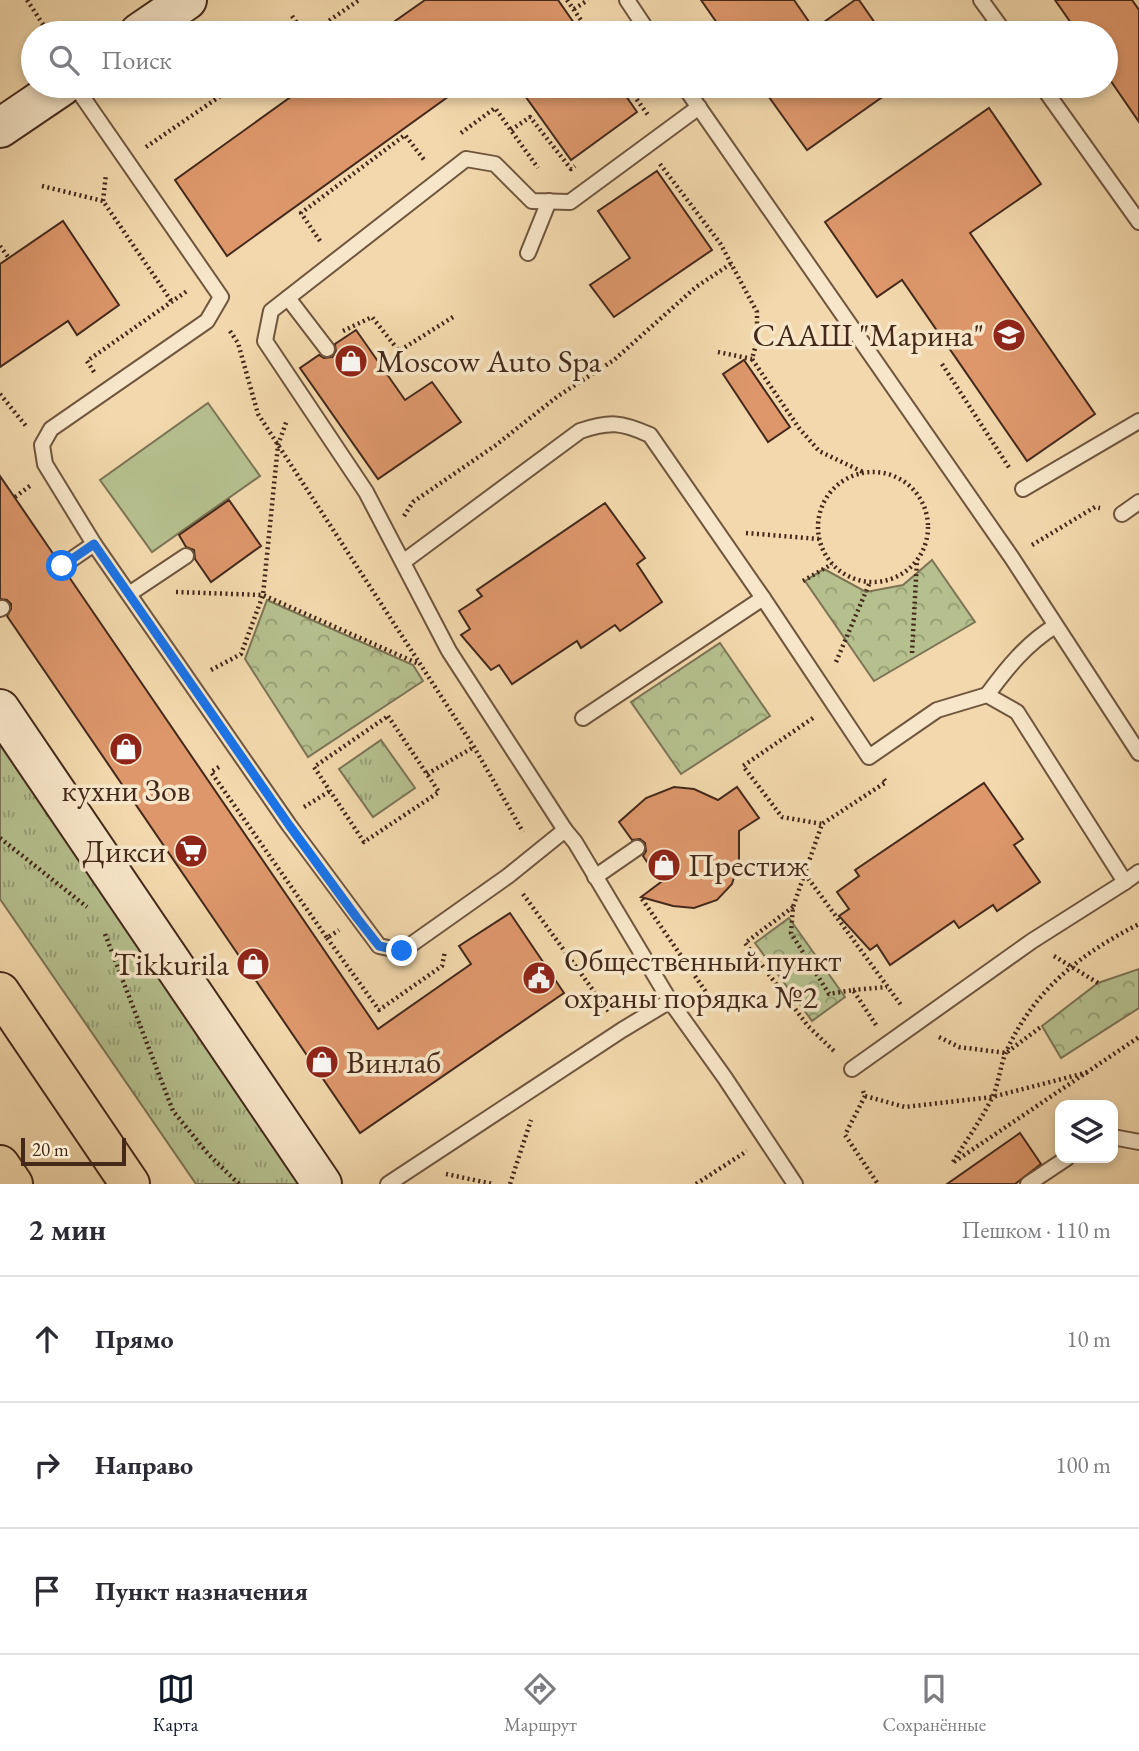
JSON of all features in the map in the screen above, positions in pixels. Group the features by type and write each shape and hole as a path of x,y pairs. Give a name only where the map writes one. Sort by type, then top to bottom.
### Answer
{"main road":[{"path":"0,992 130,1184"},
{"path":"0,1165 13,1184"}],"street":[{"path":"156,21 187,0"},
{"path":"2,123 43,98"},
{"path":"0,709 322,1184"}],"lane":[{"path":"627,0 641,21"},
{"path":"981,0 996,21"},
{"path":"83,98 221,297 207,321 51,429 41,445 45,464 94,544 289,825 379,946 402,951 508,876 565,830"},
{"path":"693,98 1012,558 1139,753"},
{"path":"1051,98 1139,222"},
{"path":"699,107 570,202 532,201 495,164 466,159 271,311 265,341 366,492 449,651 575,842 670,1001 795,1184"},
{"path":"528,253 550,201"},
{"path":"288,298 324,345"},
{"path":"1023,489 1139,421"},
{"path":"403,562 580,431 599,425 626,424 650,435 869,757 937,710 987,695 1027,647 1055,626"},
{"path":"1122,514 1139,502"},
{"path":"62,566 94,544"},
{"path":"129,594 186,556"},
{"path":"583,718 763,598"},
{"path":"987,695 1017,712 1125,882"},
{"path":"595,877 638,848"},
{"path":"852,1069 1032,941 1139,872"},
{"path":"388,1184 670,1001"},
{"path":"1118,1138 1139,1142"},
{"path":"1028,1184 1060,1163"}],"path":[{"path":"27,0 41,21"},
{"path":"328,21 359,0"},
{"path":"567,0 582,21"},
{"path":"573,9 588,0"},
{"path":"292,16 296,21"},
{"path":"636,98 648,115 637,123"},
{"path":"140,151 216,99"},
{"path":"511,130 530,117 571,169 582,161"},
{"path":"320,241 301,213 405,135 425,161"},
{"path":"647,146 720,243 757,312 757,341 752,359"},
{"path":"42,186 103,201 172,302"},
{"path":"0,246 9,258"},
{"path":"390,537 413,502 496,445 558,396 614,360 696,288 732,263"},
{"path":"106,391 87,361 208,276"},
{"path":"324,345 372,317 399,351 453,317"},
{"path":"238,343 258,414 474,747 535,852 522,892 622,1030"},
{"path":"718,352 752,359 799,428 819,451 864,473"},
{"path":"942,365 1023,489"},
{"path":"0,394 41,445"},
{"path":"190,680 241,654 263,595 278,445"},
{"path":"912,653 918,559 928,524 923,506 914,491 900,479 883,473 864,473 847,478 833,489 823,504 818,521 819,539 832,564 852,578 870,582 897,576 918,559"},
{"path":"1012,558 1095,507"},
{"path":"755,534 819,539"},
{"path":"803,581 832,564"},
{"path":"842,646 870,582"},
{"path":"175,592 263,595 420,664"},
{"path":"822,824 782,817 743,766 834,704"},
{"path":"388,716 427,774 439,792 364,842 314,767 388,716"},
{"path":"427,774 474,747"},
{"path":"239,752 211,772 327,938 357,918"},
{"path":"869,757 886,782 822,824 793,907 792,933 829,994 887,987"},
{"path":"0,838 87,908"},
{"path":"616,863 719,1011"},
{"path":"805,874 914,1024 959,1047 1006,1053 1042,1026"},
{"path":"793,907 746,943 808,1026 852,1069 866,1096 905,1107 992,1097 1089,1072"},
{"path":"1139,925 1109,939 1070,966 1034,1003 1006,1053 992,1097 953,1162 1139,1037"},
{"path":"103,929 173,1111 209,1155 239,1184"},
{"path":"1032,941 1098,983"},
{"path":"853,990 888,1044"},
{"path":"866,1096 845,1135 878,1184"},
{"path":"510,1184 530,1124"},
{"path":"696,1184 765,1139"},
{"path":"439,1172 494,1184"}],"green space":[{"path":"208,403 260,476 152,552 100,480"},
{"path":"932,560 975,622 874,681 805,581 824,569 866,592 903,585"},
{"path":"267,600 413,665 423,681 308,757 245,659"},
{"path":"720,643 770,716 681,774 631,702"},
{"path":"0,735 303,1184 196,1184 0,899"},
{"path":"381,740 415,788 373,817 339,769"},
{"path":"789,918 845,997 812,1021 755,943"},
{"path":"1139,969 1139,1008 1061,1058 1042,1026 1098,983"}],"building":[{"path":"425,0 558,0 573,21 395,21"},
{"path":"701,0 794,0 808,21 716,21"},
{"path":"855,0 859,0 874,21 825,21"},
{"path":"1055,0 1132,0 1139,10 1139,122 1118,91 1118,21 1070,21"},
{"path":"289,98 446,98 227,256 175,180"},
{"path":"527,98 627,98 637,112 571,160"},
{"path":"770,98 881,98 807,150"},
{"path":"989,108 1041,184 970,233 1095,414 1027,461 902,280 877,297 825,222"},
{"path":"657,171 712,250 614,317 590,285 630,258 598,211"},
{"path":"63,221 119,305 77,335 68,321 0,367 0,264"},
{"path":"356,330 405,400 432,382 461,422 378,479 300,368 319,355 324,358 332,357 336,352 335,344"},
{"path":"744,360 790,427 768,442 723,374"},
{"path":"0,476 56,558 53,563 54,571 59,575 67,574 378,1029 471,964 459,946 510,913 564,993 360,1133 7,616 11,604 0,599"},
{"path":"229,500 261,546 211,582 195,559 194,550 186,547 179,535"},
{"path":"605,503 645,558 637,564 662,602 620,631 615,625 581,648 577,641 512,684 499,665 491,670 461,635 470,629 459,611 482,596 477,590"},
{"path":"984,783 1023,839 1014,845 1040,882 997,911 993,905 959,928 954,921 890,965 877,945 870,950 839,916 849,909 837,892 859,876 855,870"},
{"path":"674,787 694,789 718,800 737,787 759,818 739,831 739,861 732,884 717,900 694,908 673,906 641,897 661,882 643,856 646,851 645,843 640,839 632,840 619,822 646,798"},
{"path":"1020,1133 1041,1164 1015,1184 947,1184"}],"place":[{"name":"СААШ \"Марина\"","path":"1009,335"},
{"name":"Moscow Auto Spa","path":"351,361"},
{"name":"кухни Зов","path":"126,749"},
{"name":"Дикси","path":"191,851"},
{"name":"Престиж","path":"664,865"},
{"name":"Tikkurila","path":"253,964"},
{"name":"Общественный пункт охраны порядка №2","path":"539,978"},
{"name":"Винлаб","path":"322,1062"}],"route":[{"path":"62,566 94,544 289,825 357,918 379,946 402,951"}]}
